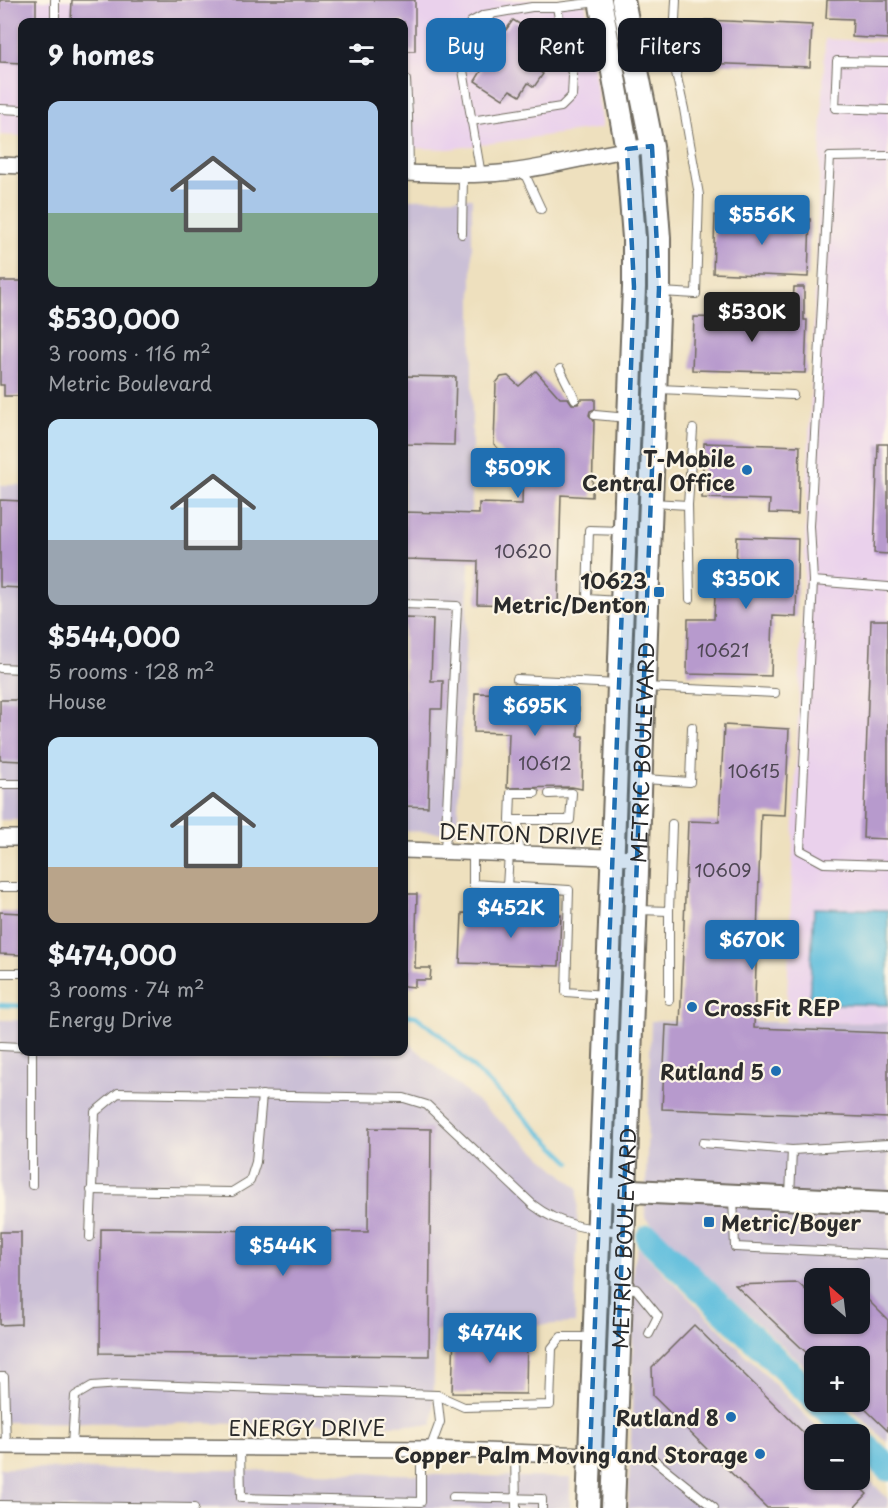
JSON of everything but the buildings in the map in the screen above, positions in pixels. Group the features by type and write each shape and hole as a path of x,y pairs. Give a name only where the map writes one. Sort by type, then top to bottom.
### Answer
{"main road":[{"name":"METRIC BOULEVARD","path":"613,1508 659,292 659,238 652,146 623,0"},
{"name":"METRIC BOULEVARD","path":"588,1508 634,238 627,149 600,1"},
{"path":"600,1189 888,1203"}],"street":[{"path":"408,173 481,175 523,170 652,146"},
{"path":"0,165 18,166"},
{"path":"0,838 18,838"},
{"name":"DENTON DRIVE","path":"408,850 637,858"},
{"name":"ENERGY DRIVE","path":"3,1446 425,1449 615,1456"}],"lane":[{"path":"55,0 55,18"},
{"path":"659,292 696,294 699,195 673,59 676,0"},
{"path":"478,18 484,15 532,7 557,7 600,1"},
{"path":"471,121 561,107 572,96 573,76 565,51 557,7"},
{"path":"489,18 492,14"},
{"path":"888,62 837,61 835,108 888,110"},
{"path":"463,72 481,175"},
{"path":"0,109 18,110"},
{"path":"888,156 831,157 810,526 813,581 800,850 824,863 888,865"},
{"path":"523,170 541,210"},
{"path":"462,234 463,175"},
{"path":"560,369 575,399"},
{"path":"654,388 793,395"},
{"path":"594,416 629,418"},
{"path":"690,599 688,505 693,429"},
{"path":"650,503 688,505"},
{"path":"622,601 586,598 590,531 625,531"},
{"path":"813,581 888,587"},
{"path":"408,604 457,606 445,851"},
{"path":"0,668 18,669"},
{"path":"517,679 619,684"},
{"path":"644,687 776,693"},
{"path":"640,778 690,782 692,727"},
{"path":"0,784 18,784"},
{"path":"535,794 511,793 510,820 570,820 572,794 549,794"},
{"path":"507,887 518,820"},
{"path":"669,1000 672,824"},
{"path":"473,852 473,884 569,890 566,992 607,995"},
{"path":"0,887 18,887"},
{"path":"634,909 669,911"},
{"path":"0,973 18,973"},
{"path":"0,1046 18,1047"},
{"path":"32,1056 32,1185"},
{"path":"90,1237 95,1112 117,1093 404,1098 427,1105 533,1205 549,1217 598,1230 622,1232"},
{"path":"91,1190 232,1192 250,1181 256,1162 262,1095"},
{"path":"703,1143 792,1150 888,1144"},
{"path":"789,1198 792,1150"},
{"path":"733,1196 735,1247 888,1254"},
{"path":"620,1288 636,1289 658,1317 649,1334"},
{"path":"72,1446 75,1396 92,1386 121,1384 438,1395 464,1407 550,1405 552,1348 561,1337 593,1337"},
{"path":"0,1377 4,1377 3,1446"},
{"path":"240,1448 241,1498 421,1503 425,1449 440,1422 438,1395"},
{"path":"515,1452 516,1508"},
{"path":"615,1456 648,1455 714,1508"},
{"path":"453,1497 542,1499 542,1508"},
{"path":"0,1505 194,1508"}],"highlighted area":[{"path":"652,146 659,288 614,1456 590,1454 634,287 627,149"}],"shaded area":[{"path":"0,0 585,0 587,18 518,18 518,72 595,72 602,128 450,149 408,148 408,18 18,18 18,136 0,135"},
{"path":"825,39 888,42 888,1023 786,1022"},
{"path":"472,198 472,496 457,833 408,831 408,199"},
{"path":"0,485 18,485 18,820 0,820"},
{"path":"0,1020 18,1020 18,1056 408,1056 408,1042 578,1188 575,1323 435,1331 433,1425 0,1422"},
{"path":"651,1021 888,1023 888,1443 855,1412 870,1412 870,1346 804,1346 804,1366 645,1218"},
{"path":"638,1247 814,1424 804,1424 804,1490 870,1490 870,1480 888,1499 888,1508 628,1508 632,1415 633,1267"},
{"path":"0,1468 222,1470 570,1478 570,1508 0,1508"}],"water":[{"path":"814,908 888,910 888,1005 809,1003"}],"waterway":[{"path":"0,1005 18,1006"},
{"path":"408,1015 416,1016 441,1036 570,1162"},
{"path":"649,1238 804,1387"},
{"path":"830,1412 842,1424"},
{"path":"870,1451 888,1468"}],"place":[{"name":"T-Mobile Central Office","path":"747,470"},
{"name":"10623 Metric/Denton","path":"659,592"},
{"name":"CrossFit REP","path":"692,1007"},
{"name":"Rutland 5","path":"776,1071"},
{"name":"Metric/Boyer","path":"709,1222"},
{"name":"Rutland 8","path":"731,1417"},
{"name":"Copper Palm Moving and Storage","path":"760,1454"}]}
